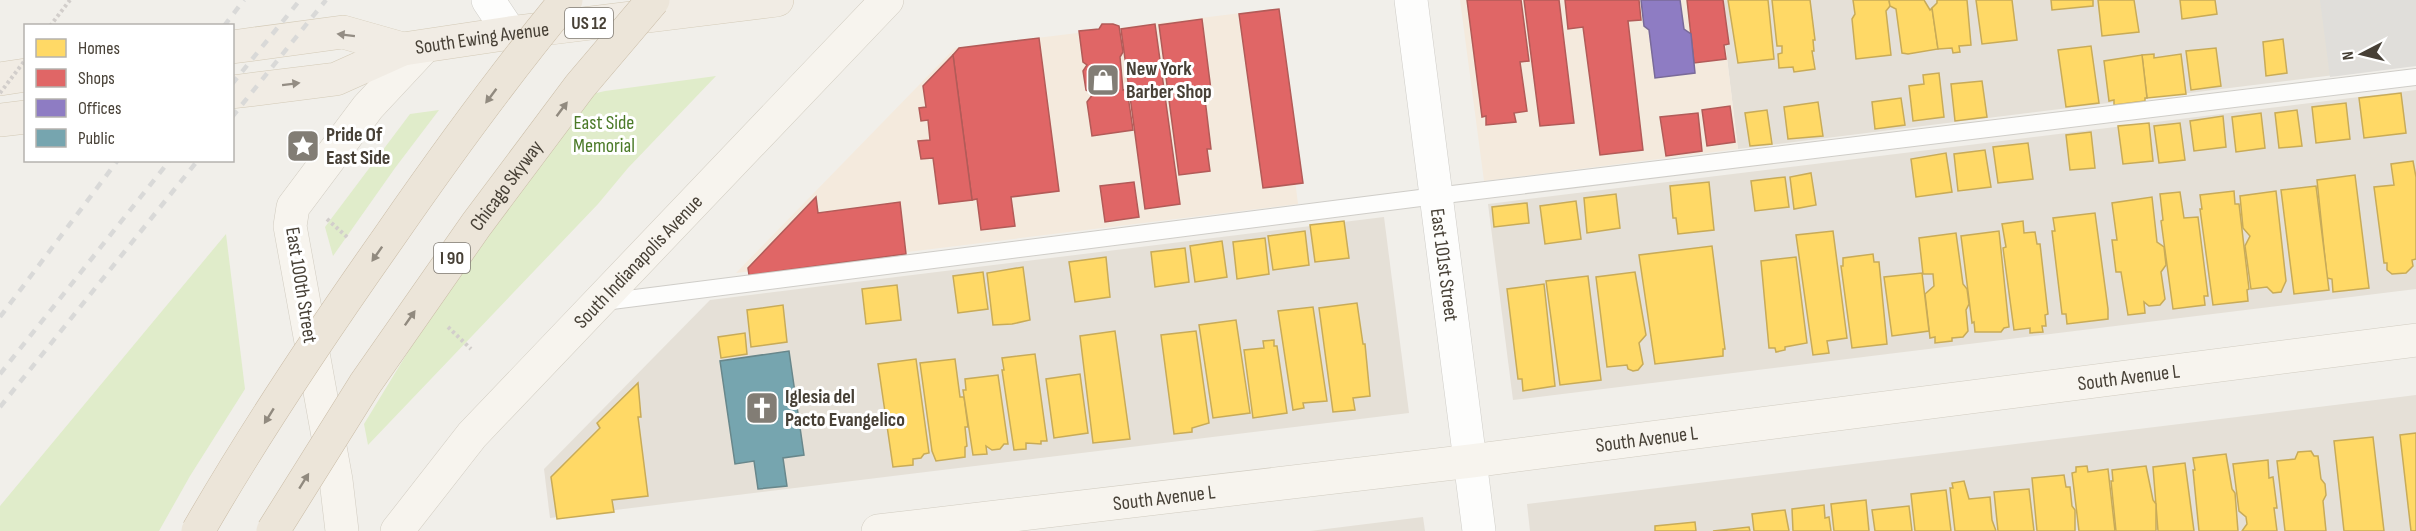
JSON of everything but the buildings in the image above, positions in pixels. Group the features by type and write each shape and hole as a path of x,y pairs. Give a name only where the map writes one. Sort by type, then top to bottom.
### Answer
{"highway":[{"path":"198,531 335,313 424,187 531,43 566,0"},
{"name":"Chicago Skyway","path":"273,531 365,384 476,225 580,86 653,0"}],"main road":[{"name":"South Ewing Avenue","path":"234,92 336,79 413,48 510,33 777,0"},
{"name":"South Ewing Avenue","path":"234,47 344,32 413,48"},
{"path":"0,79 24,75"},
{"path":"0,120 24,117"}],"street":[{"path":"488,0 510,33"},
{"name":"South Indianapolis Avenue","path":"398,531 472,435 887,0"},
{"name":"East 101st Street","path":"1411,0 1479,531"},
{"name":"East 100th Street","path":"342,531 336,480 290,225 292,207 413,48"},
{"name":"South Avenue L","path":"878,531 1471,461 2416,340"}],"lane":[{"path":"597,303 1436,196 2416,77"}],"path":[{"path":"52,24 70,0"},
{"path":"0,93 24,62"}],"shaded area":[{"path":"1460,0 1720,0 1738,149 1484,181"},
{"path":"1720,0 2416,0 2416,65 1738,149"},
{"path":"2320,0 2416,0 2416,66 2330,77"},
{"path":"1274,9 1298,204 736,273 955,48"},
{"path":"2416,90 2416,289 1513,400 1488,204"},
{"path":"1384,217 1409,413 550,518 544,469 710,300"},
{"path":"2416,395 2416,531 1530,531 1527,504"},
{"path":"1423,517 1425,531 1310,531"}],"green space":[{"name":"East Side Memorial","path":"716,76 628,168 598,204 368,445 364,424 439,301 575,98 605,91"},
{"path":"439,110 333,256 325,227 410,114"},
{"path":"226,234 245,389 190,476 159,531 0,531 0,506"}],"railway":[{"path":"226,24 244,0"},
{"path":"234,82 300,0"},
{"path":"234,115 326,0"},
{"path":"0,317 116,162"},
{"path":"0,374 168,162"},
{"path":"0,407 196,162"}],"place":[{"name":"New York Barber Shop","path":"1103,80"},
{"name":"Pride Of East Side","path":"303,146"},
{"name":"Iglesia del Pacto Evangelico","path":"762,408"}]}
